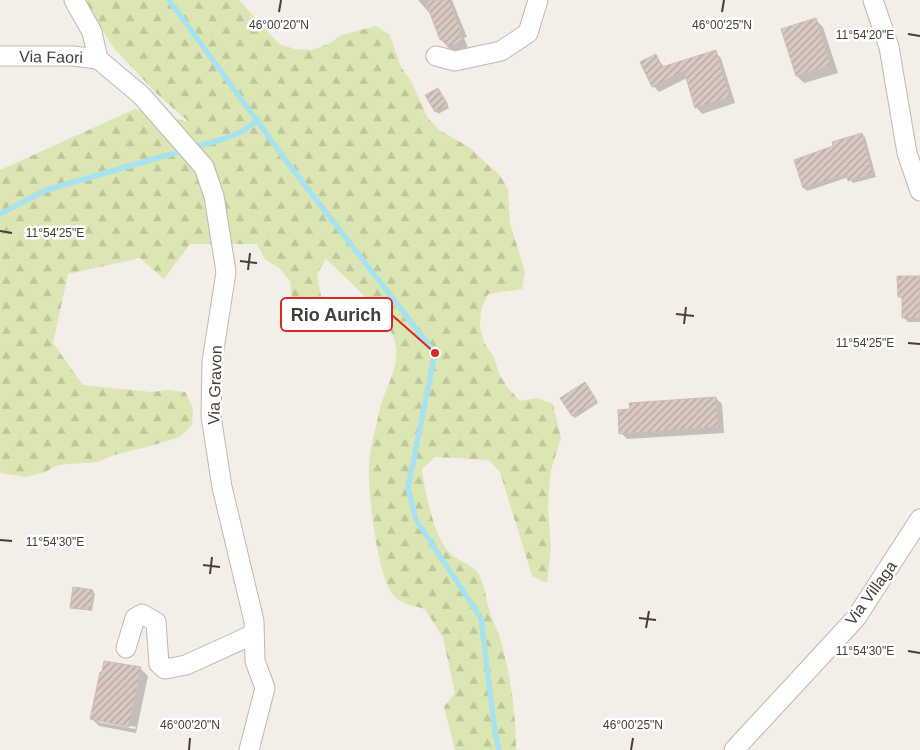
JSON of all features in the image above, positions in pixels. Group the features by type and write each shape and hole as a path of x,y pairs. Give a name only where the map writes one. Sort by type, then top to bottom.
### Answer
{"street":[{"name":"Via Faori","path":"0,56 73,56 98,59 92,32 74,0"},
{"path":"436,56 455,61 501,51 528,33 538,0"},
{"path":"873,0 890,47 907,153 920,191"},
{"name":"Via Gravon","path":"98,59 141,95 196,158 204,168 214,196 226,272 212,362 210,416 222,487 254,621 255,661 265,688 250,750"},
{"name":"Via Villaga","path":"734,750 856,618 920,519"},
{"path":"126,648 135,618 142,614 149,616 156,622 159,664 165,669 186,665 254,634"}],"green space":[{"path":"83,0 239,0 279,44 295,49 312,50 328,44 342,35 376,26 390,35 401,67 411,81 428,118 439,130 469,147 499,174 508,189 510,223 525,272 522,289 488,294 481,310 480,327 484,343 494,357 499,374 520,401 537,398 553,404 561,438 551,470 549,488 548,509 551,549 547,583 532,576 500,472 489,460 435,457 422,469 428,501 440,538 451,554 478,573 483,585 489,611 501,640 508,671 514,710 516,750 455,750 444,707 455,693 443,638 425,609 400,601 394,596 388,586 378,554 370,494 369,466 381,405 393,373 396,348 393,337 379,312 326,259 317,274 327,330 311,325 298,314 292,298 290,281 279,268 265,259 257,244 190,244 164,279 140,258 68,274 53,343 83,385 151,392 168,390 185,392 193,408 192,425 180,437 114,455 98,462 58,465 43,473 26,477 0,473 0,170 135,109 189,122 157,94 113,47"}],"building":[{"path":"425,0 449,0 463,41 448,47 443,39 440,40"},
{"path":"816,18 831,65 796,76 781,29"},
{"path":"716,50 730,97 695,108 684,71 652,87 640,62 656,54 662,67"},
{"path":"438,88 448,105 435,112 425,95"},
{"path":"862,133 873,174 848,181 847,174 803,188 794,160 833,146 832,142"},
{"path":"897,276 920,276 920,318 902,318 902,297 898,297"},
{"path":"585,382 597,401 572,416 560,398"},
{"path":"716,397 718,427 619,434 618,410 630,409 629,403"},
{"path":"73,587 93,590 91,610 70,608"},
{"path":"104,661 141,667 129,727 90,719"}],"waterway":[{"path":"169,0 287,162 435,353 408,488 416,520 481,618 495,732 499,750"},
{"path":"0,214 46,190 223,139 241,132 258,120"}],"place":[{"name":"Rio Aurich","path":"435,353"}]}
